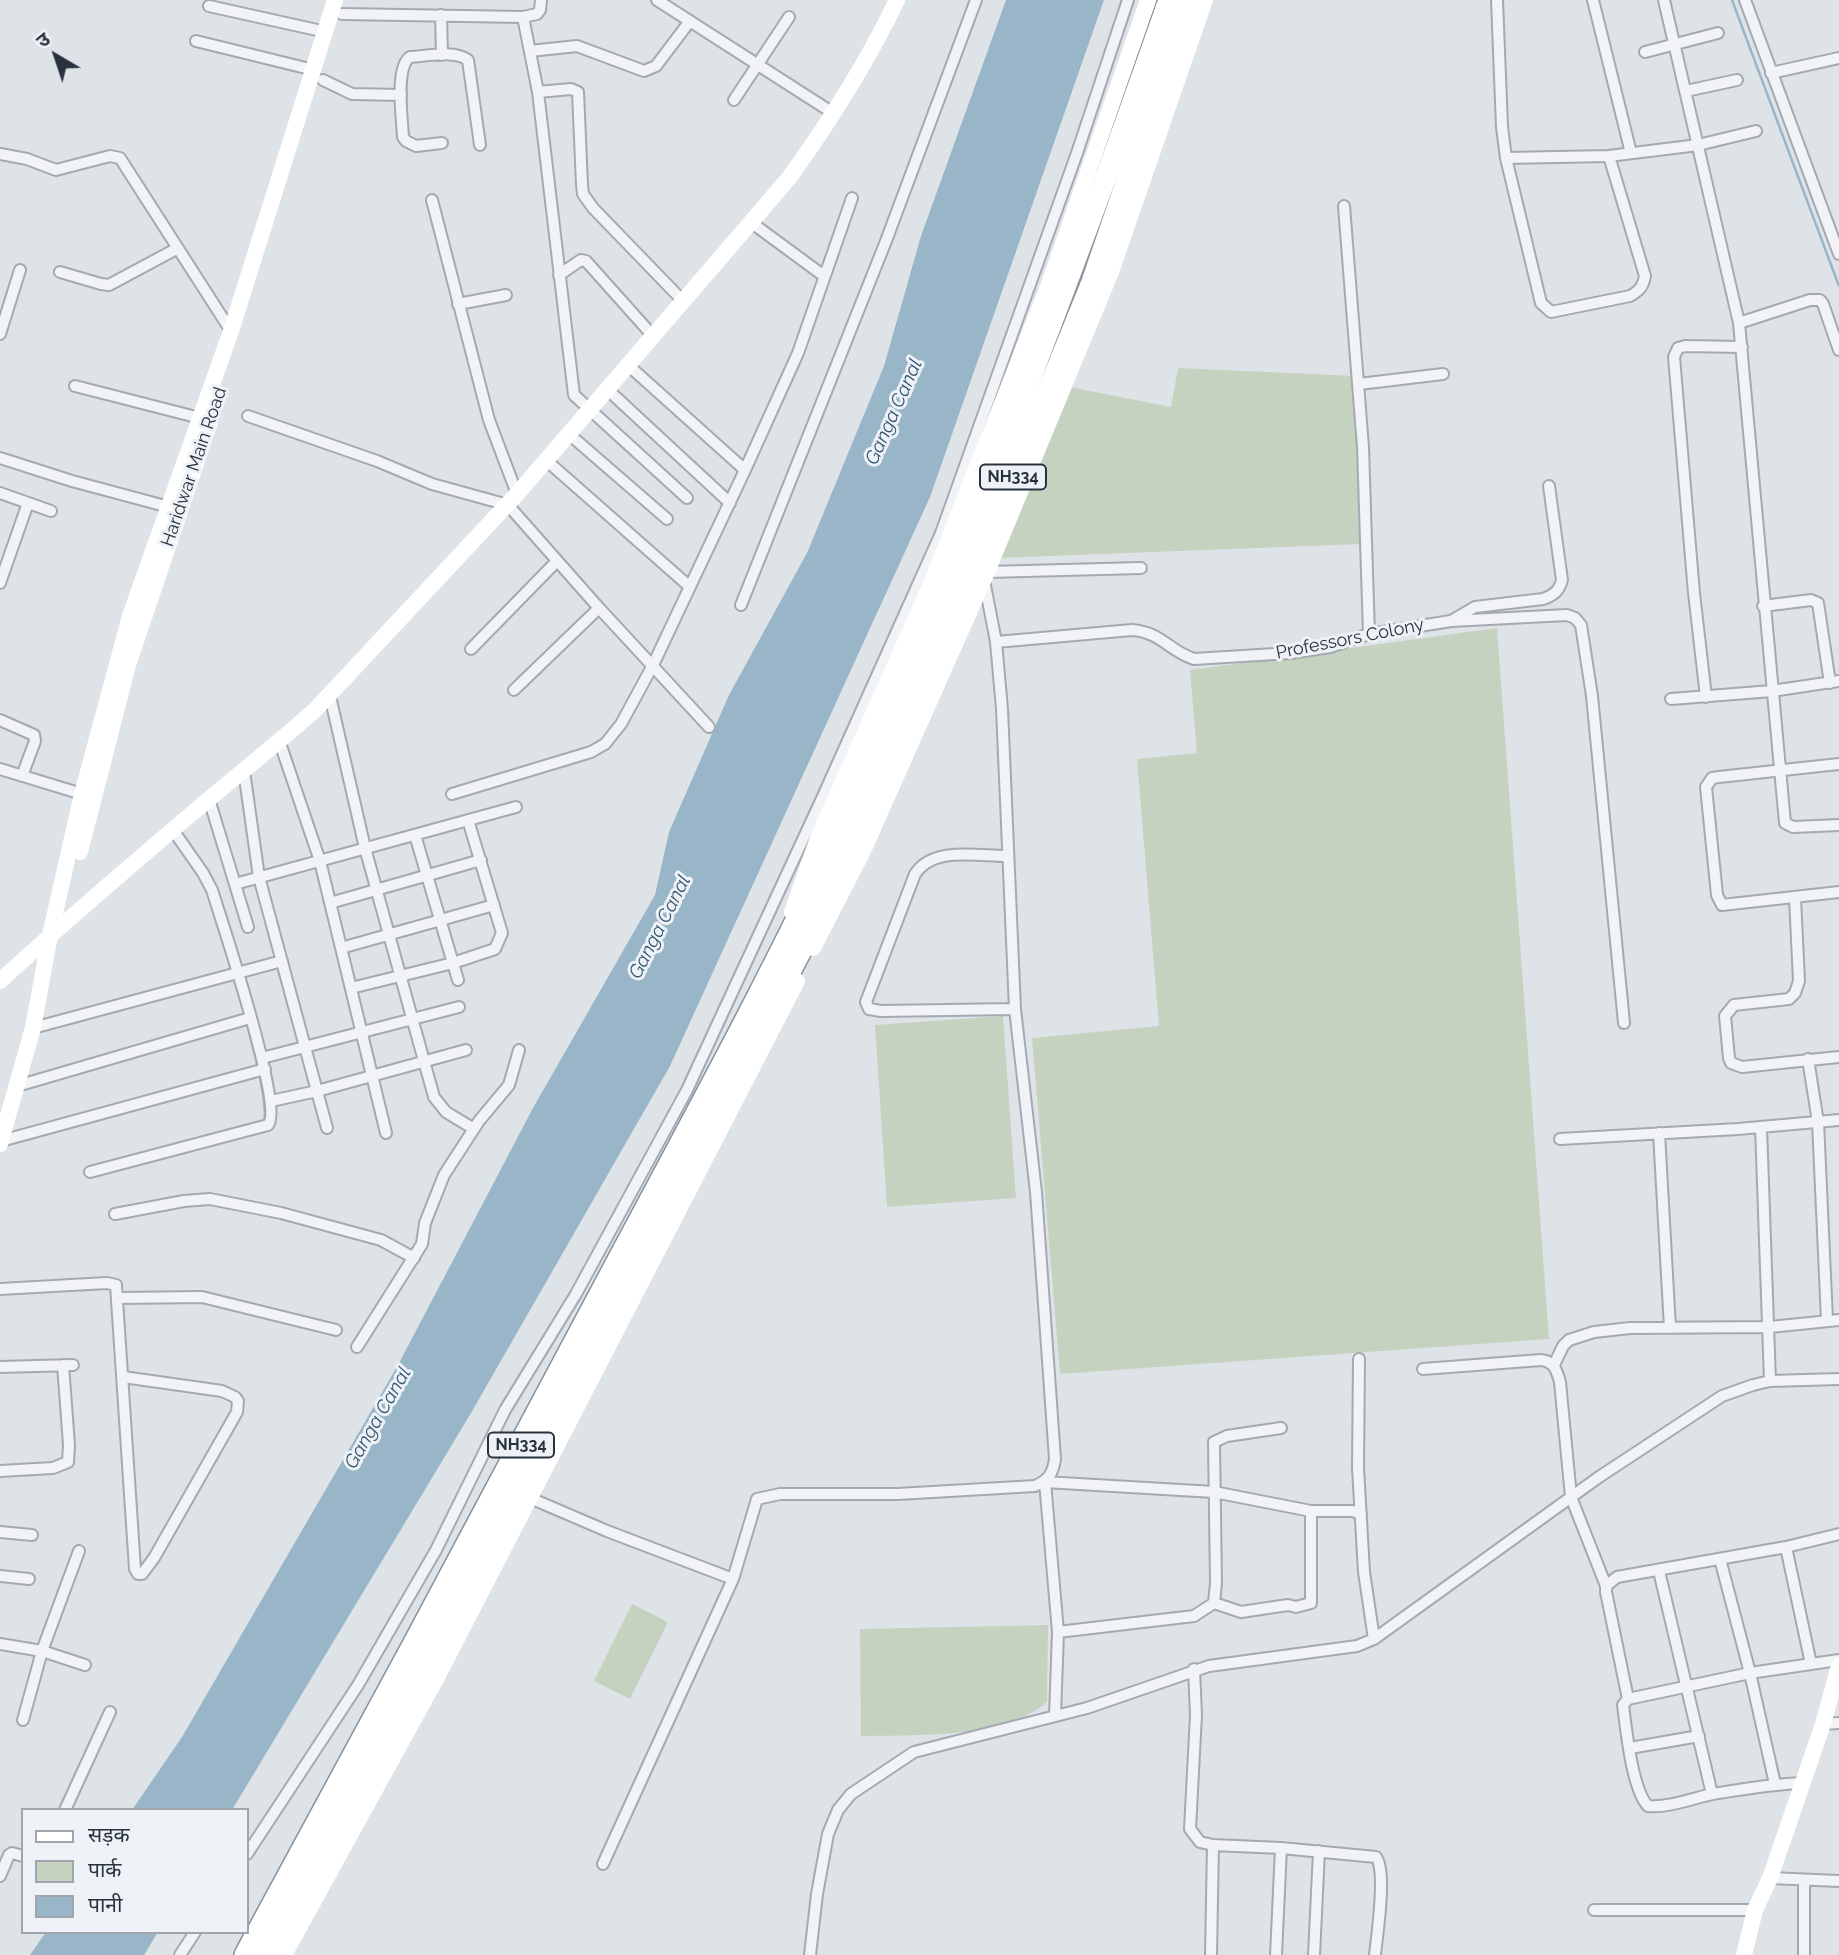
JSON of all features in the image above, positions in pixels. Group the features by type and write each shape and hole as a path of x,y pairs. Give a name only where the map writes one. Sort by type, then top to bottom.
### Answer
{"highway":[{"name":"NH334","path":"245,1955 501,1482 785,942 838,833 908,680 959,555 1096,207 1169,0"},
{"name":"NH334","path":"266,1955 511,1506 806,941 976,569 1092,282 1189,0"}],"street":[{"path":"341,5 441,15 523,16 537,14 541,0"},
{"path":"657,0 833,113"},
{"path":"0,981 209,799 280,743 330,696 512,500 789,178 825,128 857,76 897,0"},
{"path":"741,605 886,241 976,0"},
{"path":"248,1852 358,1685 436,1550 505,1410 576,1294 687,1090 941,533 1073,166 1128,0"},
{"path":"785,942 796,899 819,835 929,589 1049,284 1148,0"},
{"path":"284,1955 435,1681 863,851 985,576 1111,272 1205,0"},
{"path":"1497,0 1506,158 1541,303 1551,312 1630,296 1638,292 1644,284 1645,276 1609,156"},
{"path":"1593,0 1631,153"},
{"path":"1664,0 1739,323 1785,823 1793,827 1839,825"},
{"path":"1745,0 1839,254"},
{"name":"Haridwar Main Road","path":"50,935 70,889 142,618 209,425 318,75 326,32 341,5"},
{"name":"Haridwar Main Road","path":"0,1142 33,1028 50,935 82,794 130,616 341,5"},
{"path":"209,6 326,32"},
{"path":"441,15 442,55"},
{"path":"523,16 538,92 572,386 579,402 687,498"},
{"path":"734,100 789,17"},
{"path":"530,51 577,46 643,71 649,70 656,66 690,21"},
{"path":"1645,52 1718,33"},
{"path":"196,41 318,75 352,94 401,95"},
{"path":"442,143 416,146 405,141 401,95 402,66 410,57 465,57 470,64 480,145"},
{"path":"1771,73 1839,58"},
{"path":"1686,92 1737,80"},
{"path":"538,92 571,89 578,92 583,194 593,208 683,301"},
{"path":"1506,158 1609,156 1698,145 1756,131"},
{"path":"0,154 27,159 55,170 110,156 120,158 230,331"},
{"path":"452,794 591,752 605,744 621,724 653,665 798,353 852,198"},
{"path":"432,200 512,500 557,561 709,727"},
{"path":"1343,206 1359,384 1369,634"},
{"path":"752,223 824,276"},
{"path":"60,272 108,285 178,247"},
{"path":"559,275 582,260 586,261 653,335"},
{"path":"0,334 20,270"},
{"path":"458,303 506,295"},
{"path":"1739,323 1810,300 1820,300 1824,304 1839,350"},
{"path":"1706,697 1694,593 1674,357 1678,348 1685,346 1742,347"},
{"path":"628,365 745,470"},
{"path":"1359,384 1443,374"},
{"path":"75,386 200,418"},
{"path":"607,389 730,503"},
{"path":"248,416 377,461 432,485 512,500"},
{"path":"569,434 667,519"},
{"path":"0,458 169,507"},
{"path":"546,460 690,587"},
{"name":"Professors Colony","path":"996,642 1142,631 1158,636 1185,656 1200,660 1314,650 1369,634 1451,621 1475,607 1543,599 1553,595 1562,580 1549,486"},
{"path":"0,493 51,511"},
{"path":"1,577 29,503"},
{"path":"471,649 557,561"},
{"path":"985,576 1141,568"},
{"path":"985,576 996,642 1002,709 1015,1009 1036,1192 1055,1459 1053,1472 1045,1482 1058,1632 1055,1716"},
{"path":"1671,699 1772,691 1835,682 1818,603 1811,600 1763,606"},
{"path":"514,690 599,608"},
{"path":"1451,621 1567,615 1575,618 1581,625 1592,696 1624,1023"},
{"path":"330,696 365,849 434,1097 446,1112 474,1129"},
{"path":"0,720 34,736 35,741 22,776"},
{"path":"280,743 320,861 386,1133"},
{"path":"1839,764 1719,777 1708,782 1706,788 1717,895 1722,905 1839,892"},
{"path":"0,769 82,794"},
{"path":"244,771 259,877 327,1128"},
{"path":"209,799 248,927"},
{"path":"235,884 516,807"},
{"path":"351,988 453,963 495,949 502,933 468,820"},
{"path":"90,1172 268,1125 272,1119 265,1069 212,890 173,830"},
{"path":"415,835 458,980"},
{"path":"1007,856 939,856 921,865 915,874 866,1002 872,1011 1015,1009"},
{"path":"330,903 481,860"},
{"path":"1794,898 1799,981 1795,993 1789,999 1734,1005 1728,1010 1725,1016 1729,1058 1731,1063 1742,1067 1839,1058"},
{"path":"341,947 494,905"},
{"path":"33,1028 282,961"},
{"path":"262,1058 459,1007"},
{"path":"16,1086 250,1018"},
{"path":"357,1347 422,1244 425,1223 444,1175 474,1129 509,1085 519,1050"},
{"path":"271,1101 466,1051"},
{"path":"1808,1059 1818,1122 1827,1320"},
{"path":"0,1142 265,1069"},
{"path":"1560,1139 1839,1120"},
{"path":"1762,1127 1770,1381"},
{"path":"1659,1133 1670,1328"},
{"path":"115,1214 210,1199 281,1213 381,1240 414,1258"},
{"path":"0,1289 113,1283 117,1288 135,1569 138,1574 142,1574 161,1547 238,1406 235,1397 222,1391 123,1377"},
{"path":"118,1298 202,1297 336,1331"},
{"path":"1553,1365 1563,1346 1577,1337 1594,1332 1618,1329 1770,1327 1839,1320"},
{"path":"1359,1359 1358,1468 1364,1572 1374,1639"},
{"path":"1423,1370 1541,1360 1553,1365 1560,1382 1571,1497 1606,1586 1628,1699"},
{"path":"0,1367 68,1365 69,1445 68,1462 53,1468 0,1471"},
{"path":"810,1955 828,1834 838,1810 851,1794 914,1752 1087,1708 1195,1670 1238,1660 1357,1646 1374,1639 1571,1497 1722,1396 1770,1381 1839,1379"},
{"path":"1214,1603 1216,1583 1213,1450 1217,1439 1281,1428"},
{"path":"603,1864 733,1579 757,1499 780,1494 898,1494 1035,1486 1045,1482 1214,1492 1311,1511 1353,1511 1361,1514"},
{"path":"530,1498 733,1579"},
{"path":"1214,1603 1241,1612 1311,1603 1311,1511"},
{"path":"0,1532 32,1535"},
{"path":"1606,1586 1617,1577 1786,1547 1839,1534"},
{"path":"1786,1547 1811,1664"},
{"path":"23,1720 42,1651 79,1551"},
{"path":"1720,1559 1775,1784"},
{"path":"1659,1571 1712,1794"},
{"path":"0,1576 29,1579"},
{"path":"1058,1632 1194,1616 1214,1603"},
{"path":"1,1646 42,1651 85,1665"},
{"path":"1802,1783 1775,1784 1648,1806 1640,1796 1623,1705 1628,1699 1687,1685 1839,1660"},
{"path":"1744,1955 1755,1910 1770,1878 1802,1783 1831,1724 1839,1666"},
{"path":"1195,1670 1196,1715 1190,1829 1200,1842 1213,1845 1370,1855 1380,1862 1375,1955"},
{"path":"66,1808 110,1712"},
{"path":"1630,1748 1699,1736"},
{"path":"1211,1955 1213,1845"},
{"path":"1276,1955 1281,1848"},
{"path":"1314,1955 1319,1851"},
{"path":"0,1876 9,1855 12,1853 21,1855"},
{"path":"1770,1878 1839,1881"},
{"path":"1804,1881 1804,1955"},
{"path":"1594,1910 1755,1910"},
{"path":"180,1955 194,1934"}],"green space":[{"path":"1178,368 1356,376 1361,544 998,558 1070,387 1171,407"},
{"path":"1497,628 1549,1339 1060,1374 1032,1038 1159,1026 1137,759 1197,753 1190,670"},
{"path":"1003,1016 1016,1198 887,1207 875,1025"},
{"path":"632,1604 668,1622 630,1699 594,1681"},
{"path":"1048,1625 1047,1702 1029,1714 984,1729 932,1735 861,1736 860,1629"}],"water":[{"name":"Ganga Canal","path":"1006,0 1104,0 930,497 670,1066 471,1413 233,1808 133,1808 182,1737 398,1365 533,1108 655,895 669,832 729,695 807,553 884,366 921,236"},
{"path":"45,1934 157,1934 144,1955 30,1955"}],"waterway":[{"path":"1732,0 1839,286"}]}
